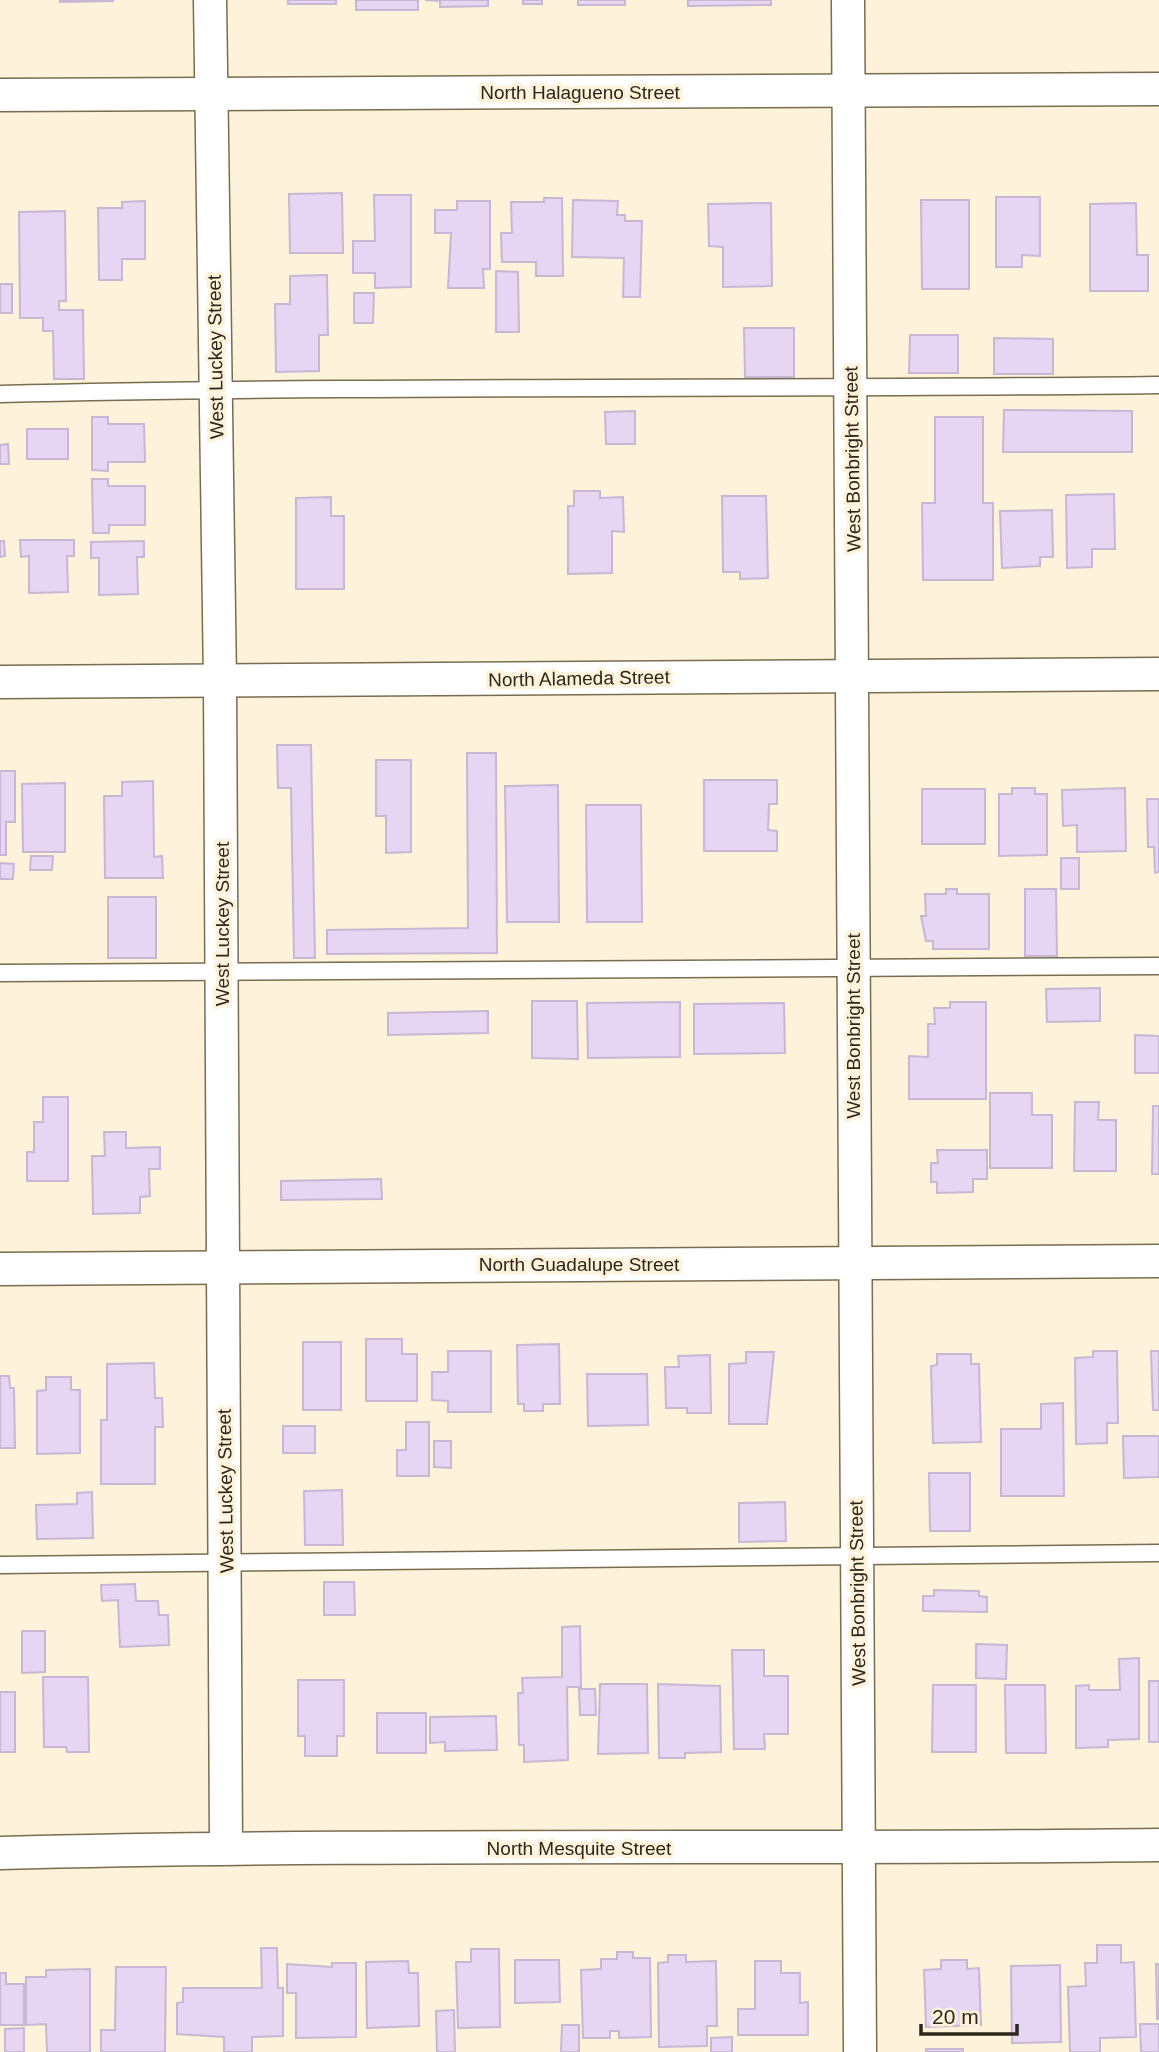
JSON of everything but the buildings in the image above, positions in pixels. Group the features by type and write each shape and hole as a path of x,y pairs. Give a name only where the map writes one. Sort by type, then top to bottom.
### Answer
{"street":[{"name":"West Luckey Street","path":"210,0 220,682 226,1847"},
{"name":"West Bonbright Street","path":"848,0 860,2052"},
{"name":"North Halagueno Street","path":"0,95 1159,89"},
{"name":"North Alameda Street","path":"0,682 1159,674"},
{"name":"North Guadalupe Street","path":"0,1269 854,1261 1159,1261"},
{"name":"North Mesquite Street","path":"0,1853 226,1847 859,1849 1159,1845"}],"lane":[{"path":"0,394 215,389 851,389 1159,385"},
{"path":"0,974 1159,966"},
{"path":"0,1564 226,1565 1159,1553"}]}
